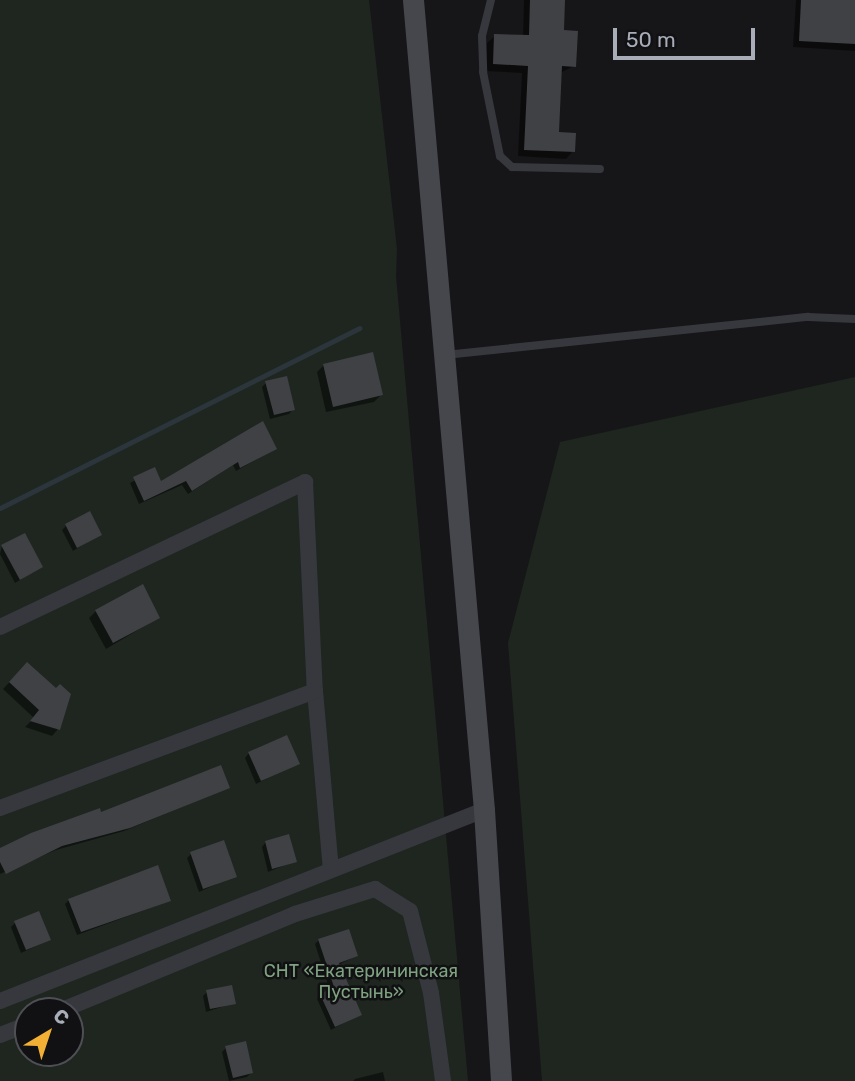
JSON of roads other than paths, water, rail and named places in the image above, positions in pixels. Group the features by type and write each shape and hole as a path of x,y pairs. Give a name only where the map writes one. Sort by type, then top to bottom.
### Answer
{"main road":[{"path":"413,0 442,355 484,810 501,1081"}],"street":[{"path":"0,627 305,482 315,691 331,869"},
{"path":"0,808 315,691"},
{"path":"0,1001 484,810"},
{"path":"84,1001 295,914 375,890 410,911 431,993 443,1081"}],"lane":[{"path":"491,0 482,36 483,72 500,156 512,167 600,169"},
{"path":"442,355 808,317 855,319"}],"waterway":[{"path":"0,508 359,328"}],"park label":[{"name":"СНТ «Екатерининская Пустынь»","path":"361,982"}]}
